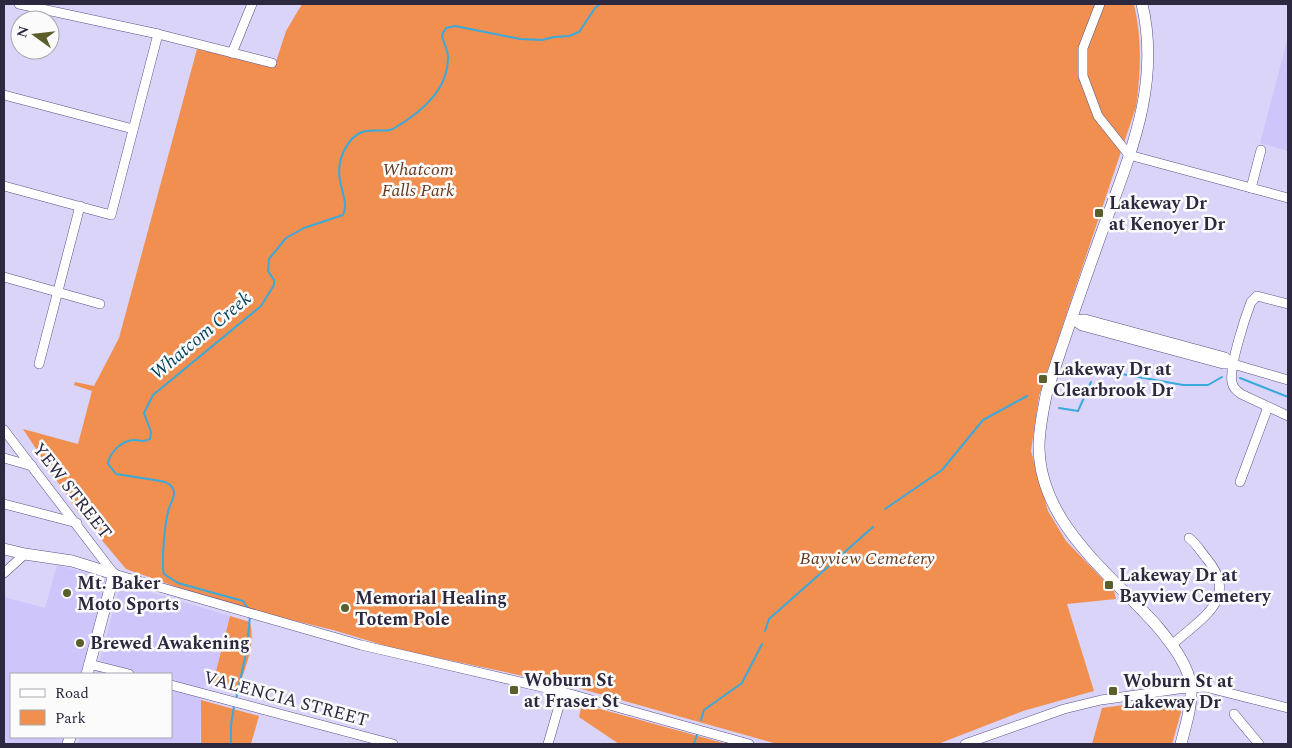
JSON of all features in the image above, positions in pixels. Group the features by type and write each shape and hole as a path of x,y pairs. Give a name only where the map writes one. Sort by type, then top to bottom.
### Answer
{"main road":[{"path":"1142,4 1148,33 1149,62 1143,108 1130,155 1048,391 1042,418 1040,454 1050,496 1071,534 1173,644 1191,687 1181,744"},
{"path":"4,549 72,561 114,574 88,669"}],"street":[{"path":"18,4 158,34 272,63"},
{"path":"232,53 252,4"},
{"path":"1100,4 1084,48 1083,76 1098,116 1130,155 1288,198"},
{"path":"4,186 111,214 158,34"},
{"path":"4,95 133,129"},
{"path":"1251,188 1261,150"},
{"path":"39,364 80,206"},
{"path":"4,277 100,304"},
{"path":"1288,304 1258,296 1251,302 1233,364 1232,381 1234,389 1288,416"},
{"path":"1073,320 1082,326 1223,364 1233,364 1288,380"},
{"path":"1240,482 1268,407"},
{"name":"YEW STREET","path":"4,430 77,523 114,574"},
{"path":"4,458 32,466"},
{"path":"4,504 77,523"},
{"path":"1173,644 1212,609 1221,589 1217,571 1189,538"},
{"path":"4,573 25,554"},
{"path":"114,574 233,610 399,655 563,692 749,744"},
{"path":"88,669 121,673"},
{"name":"VALENCIA STREET","path":"172,685 393,744"},
{"path":"965,744 1064,709 1101,700 1191,687 1208,688 1288,708"},
{"path":"548,744 563,692"},
{"path":"1234,714 1259,744"}],"shaded area":[{"path":"1288,37 1288,151 1260,143"},
{"path":"57,565 103,577 106,581 81,673 10,673 10,738 64,738 62,744 4,744 4,597 45,608"},
{"path":"129,586 230,616 212,687 205,685 201,700 200,744 78,744 80,738 172,738 172,673 96,673 119,590"}],"green space":[{"path":"302,4 1134,4 1140,55 1136,107 1039,396 1031,451 1048,511 1066,541 1114,591 1116,599 1067,604 1094,691 1023,711 938,744 777,744 571,686 396,649 177,587 126,569 75,508 23,429 78,444 92,391 74,385 75,382 94,386 119,338 197,49 274,68 286,31"},
{"path":"230,616 250,622 251,631 248,658 237,693 212,687"},
{"path":"1173,698 1179,701 1181,712 1172,744 1092,744 1102,708"},
{"path":"201,700 259,716 251,744 201,744"},
{"path":"582,704 727,744 619,744 579,717"}],"waterway":[{"name":"Whatcom Creek","path":"249,610 243,601 178,583 164,574 165,534 167,517 174,495 173,488 163,482 116,474 108,464 111,456 125,442 134,440 146,441 150,439 151,432 144,413 153,395 261,306 274,285 274,280 268,271 269,259 286,238 304,228 343,215 345,201 339,168 346,147 352,138 362,132 393,129 413,116 431,100 438,91 447,69 448,54 442,35 446,28 455,26 520,39 542,40 569,36 579,32 595,8 600,4"},
{"path":"1105,371 1183,385 1208,385 1222,377"},
{"path":"1240,378 1288,397"},
{"path":"1059,408 1078,411 1091,382"},
{"path":"885,509 942,470 983,420 1027,396"},
{"path":"765,631 769,619 873,527"},
{"name":"Whatcom Creek","path":"236,699 247,649 250,615"},
{"path":"701,720 704,710 742,683 762,644"},
{"name":"Whatcom Creek","path":"231,744 234,706"},
{"path":"694,744 697,735"}],"place":[{"name":"Lakeway Dr at Kenoyer Dr","path":"1099,213"},
{"name":"Lakeway Dr at Clearbrook Dr","path":"1043,379"},
{"name":"Lakeway Dr at Bayview Cemetery","path":"1109,585"},
{"name":"Mt. Baker Moto Sports","path":"67,593"},
{"name":"Memorial Healing Totem Pole","path":"345,608"},
{"name":"Brewed Awakening","path":"80,643"},
{"name":"Woburn St at Fraser St","path":"514,690"},
{"name":"Woburn St at Lakeway Dr","path":"1113,691"}],"park label":[{"name":"Whatcom Falls Park","path":"418,179"},
{"name":"Bayview Cemetery","path":"867,558"}]}
